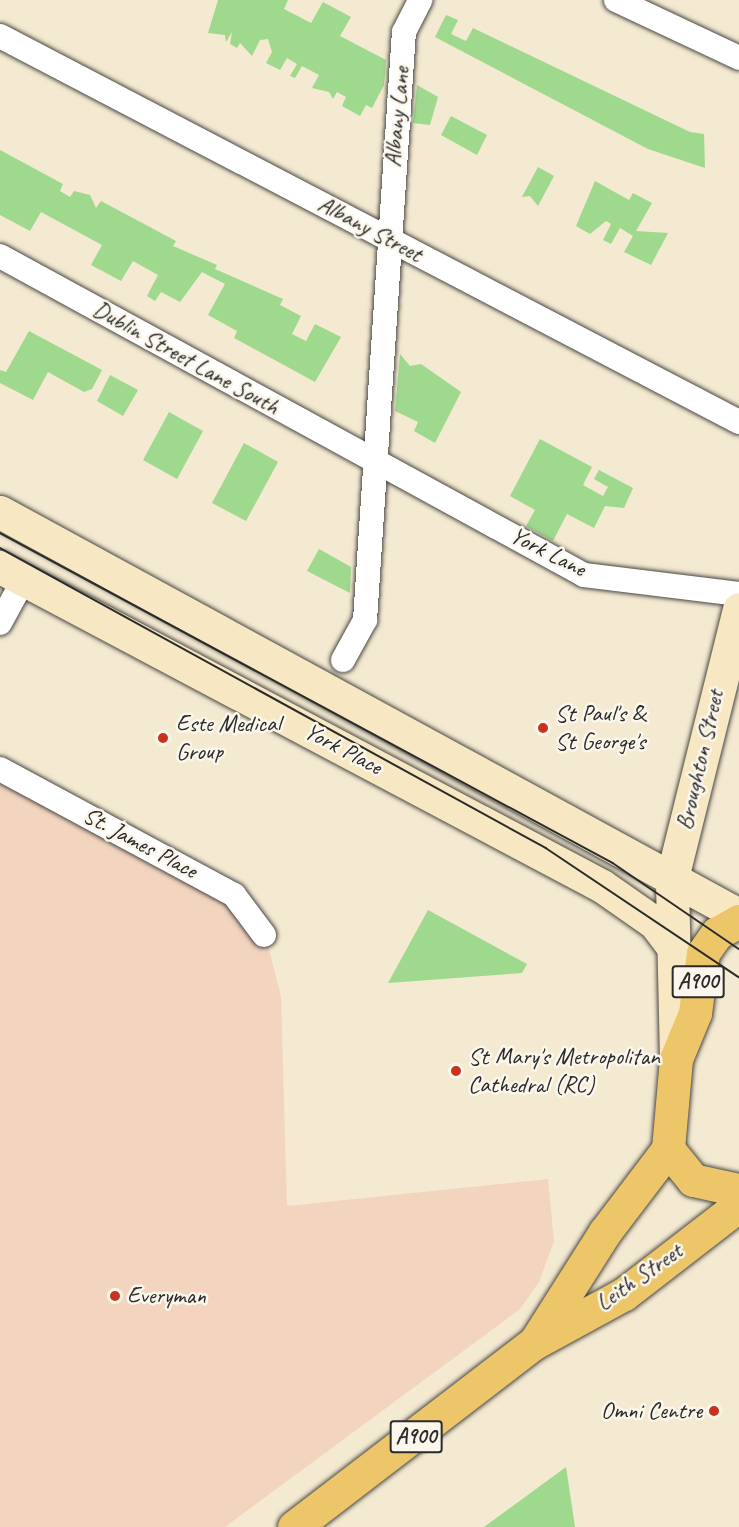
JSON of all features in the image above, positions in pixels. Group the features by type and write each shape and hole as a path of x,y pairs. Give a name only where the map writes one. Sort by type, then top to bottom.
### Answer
{"main road":[{"name":"A900","path":"668,1149 676,1059 695,1013 708,942 739,921"},
{"path":"668,1149 693,1180 739,1190"},
{"name":"Leith Street","path":"534,1343 605,1232 668,1149"},
{"name":"Leith Street","path":"294,1527 534,1343 624,1294 739,1205"}],"street":[{"name":"Albany Lane","path":"387,238 404,32 420,0"},
{"path":"616,0 739,58"},
{"name":"Albany Street","path":"0,36 739,422"},
{"path":"343,660 364,620 387,238"},
{"name":"Dublin Street Lane South","path":"0,256 373,459"},
{"name":"York Lane","path":"373,459 584,575 739,594"},
{"name":"York Place","path":"0,512 739,915"},
{"path":"0,623 12,573 46,537"},
{"name":"York Place","path":"12,573 602,886 655,923 674,948"},
{"name":"Broughton Street","path":"676,1059 672,878 739,609"},
{"name":"St. James Place","path":"0,770 234,894 264,935"}],"shaded area":[{"path":"0,768 260,913 281,997 287,1206 548,1179 554,1241 539,1282 520,1309 225,1527 0,1527"}],"green space":[{"path":"218,0 288,0 284,9 311,23 323,2 351,17 340,36 386,60 384,85 372,108 366,105 360,116 342,106 346,97 337,92 333,99 329,92 312,88 319,75 302,66 295,78 290,76 297,64 287,58 280,70 266,63 272,52 268,39 260,40 252,56 240,43 237,48 230,44 232,32 226,42 225,35 208,33"},
{"path":"446,15 458,20 451,34 466,41 473,28 690,132 704,134 705,168 648,149 435,37"},
{"path":"417,85 438,97 430,125 413,123"},
{"path":"451,116 487,135 477,155 441,135"},
{"path":"0,150 63,184 60,191 70,197 74,191 90,195 96,208 101,201 176,241 173,246 217,265 215,269 283,299 280,305 301,316 292,334 306,341 315,324 341,337 315,382 234,338 237,331 208,315 225,284 202,272 180,302 161,292 155,301 147,296 158,275 133,261 121,281 91,265 102,245 41,212 30,231 0,215"},
{"path":"538,167 554,176 538,206 530,196 522,197"},
{"path":"595,181 629,200 633,193 652,203 636,231 668,233 651,265 624,252 633,236 620,228 611,244 603,240 611,224 606,221 590,234 576,226"},
{"path":"29,331 102,370 92,389 84,392 48,372 33,400 0,383 0,370 6,372"},
{"path":"400,354 410,366 421,364 461,392 435,443 414,431 418,422 395,411"},
{"path":"110,375 138,390 123,416 97,401"},
{"path":"169,412 203,431 177,479 143,460"},
{"path":"540,439 592,467 583,485 603,496 608,487 594,479 599,470 633,488 624,508 605,506 594,528 567,514 553,541 526,526 535,510 510,496"},
{"path":"244,443 278,462 246,521 212,503"},
{"path":"319,549 351,567 350,593 307,571"},
{"path":"428,910 527,964 522,973 388,983"},
{"path":"566,1467 575,1527 484,1527"}],"tram line":[{"path":"0,533 613,863 739,949"},
{"path":"0,548 546,848 739,977"}],"place":[{"name":"St Paul's & St George's","path":"543,728"},
{"name":"Este Medical Group","path":"163,738"},
{"name":"St Mary's Metropolitan Cathedral (RC)","path":"456,1071"},
{"name":"Everyman","path":"115,1296"},
{"name":"Omni Centre","path":"714,1411"}]}
